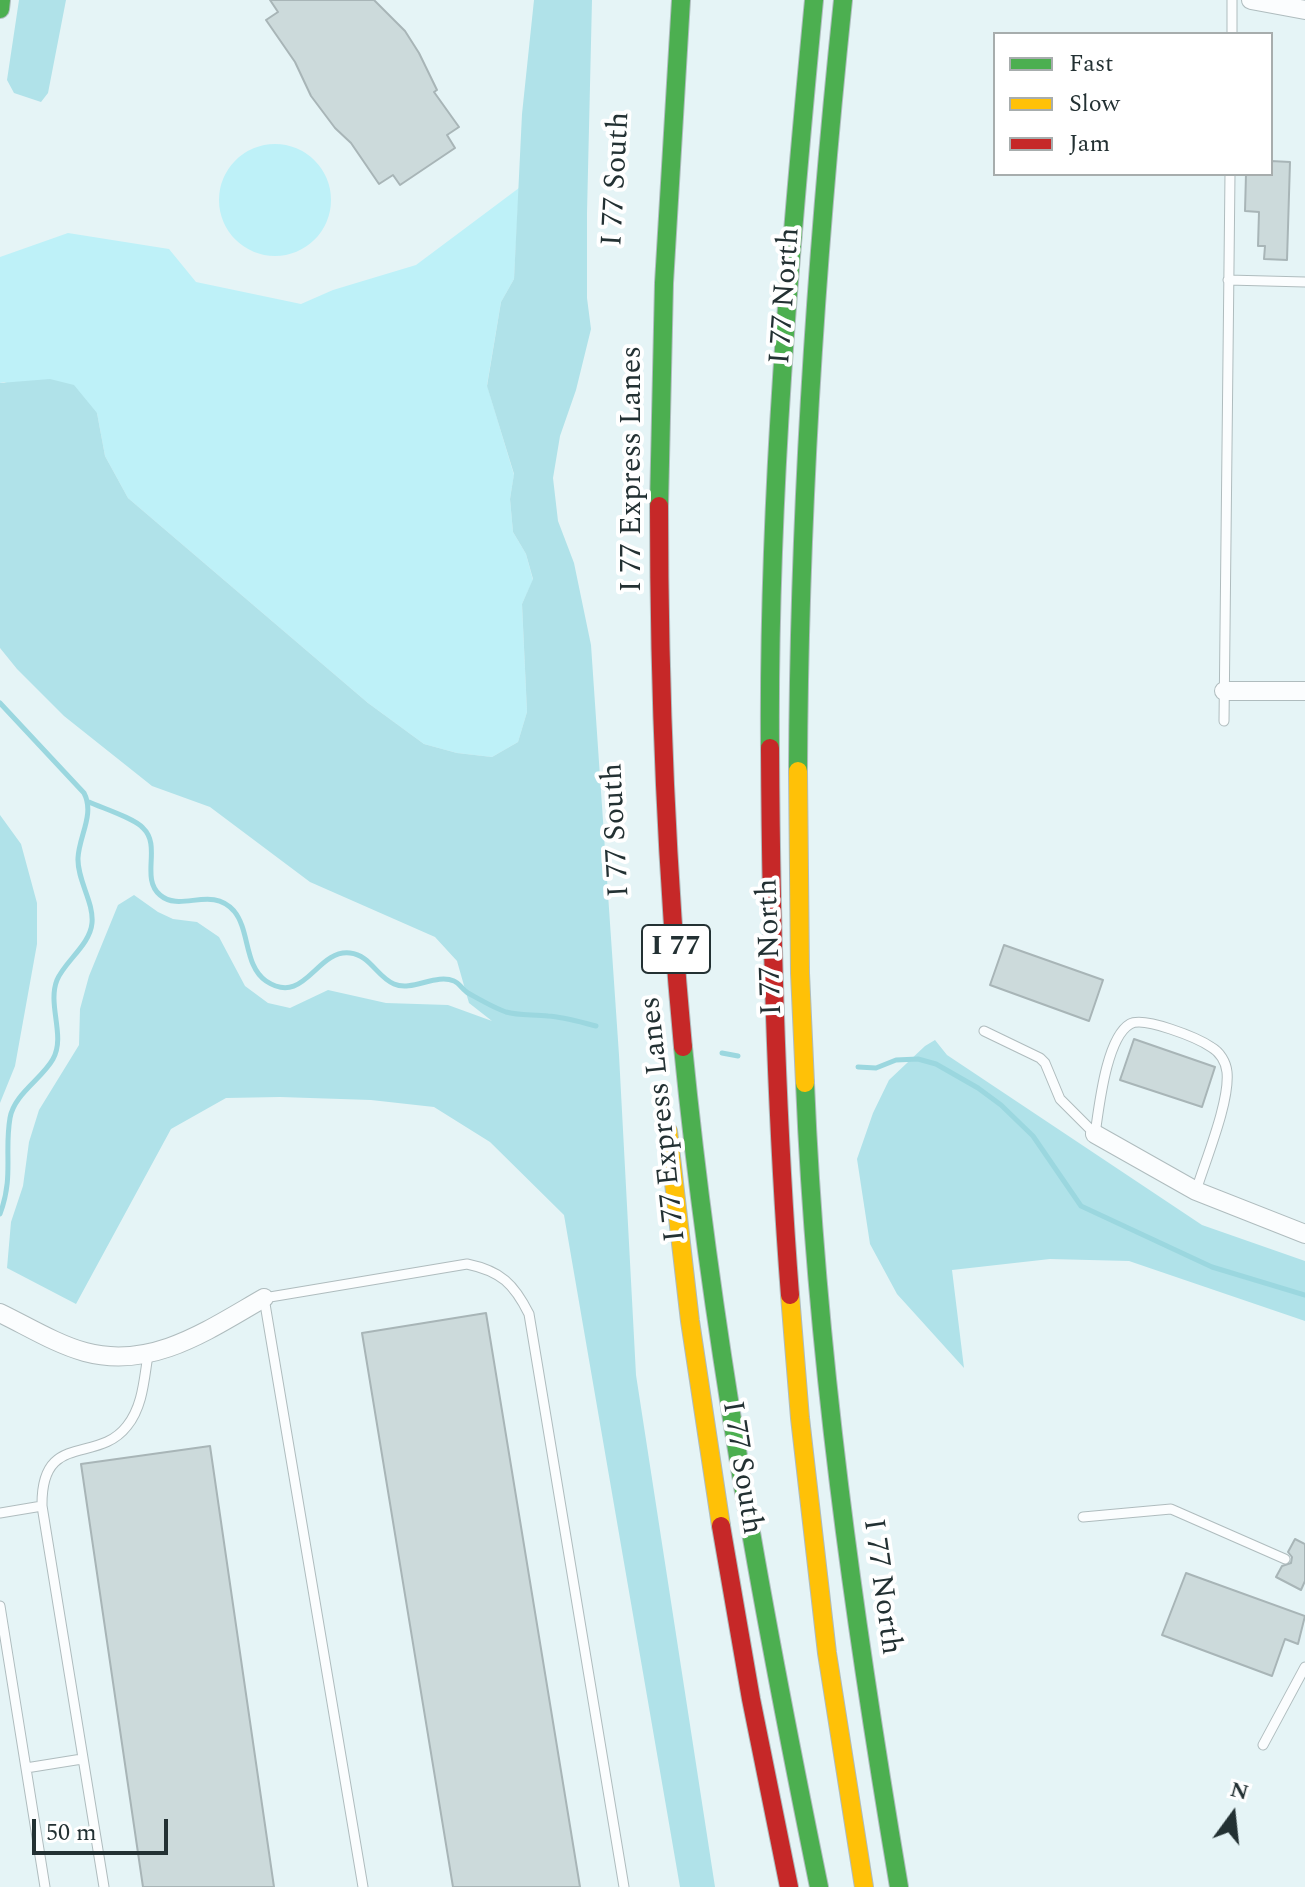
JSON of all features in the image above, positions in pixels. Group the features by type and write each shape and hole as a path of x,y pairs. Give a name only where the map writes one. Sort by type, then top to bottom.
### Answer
{"main road":[{"path":"0,9 1,0"},
{"name":"I 77 Express Lanes","path":"681,0 667,201 660,467 664,733 680,999 692,1132 728,1396 774,1658 819,1887"},
{"path":"814,0 796,179 776,444 768,719 772,984 787,1264 809,1516 825,1648 864,1887"},
{"name":"I 77 North","path":"843,0 819,240 805,446 797,719 800,984 806,1116 827,1380 859,1643 899,1887"},
{"name":"I 77 South","path":"667,1119 683,1267 721,1532 789,1887"}],"street":[{"path":"1251,0 1305,10"},
{"path":"1224,691 1305,691"},
{"path":"1095,1134 1196,1191 1305,1234"},
{"path":"0,1313 83,1352 113,1358 148,1355 186,1342 264,1298"}],"lane":[{"path":"1232,0 1232,32"},
{"path":"1224,721 1230,176"},
{"path":"1228,280 1305,282"},
{"path":"1095,1134 1100,1097 1112,1050 1130,1024 1141,1021 1156,1024 1212,1047 1223,1058 1227,1069 1227,1088 1196,1191"},
{"path":"984,1031 1045,1063 1060,1099 1095,1134"},
{"path":"363,1887 264,1298 467,1264 487,1268 518,1292 529,1314 624,1887"},
{"path":"104,1887 42,1506 42,1489 54,1462 65,1454 113,1439 127,1427 137,1410 148,1355"},
{"path":"0,1513 42,1506"},
{"path":"1083,1517 1171,1509 1285,1559"},
{"path":"0,1606 45,1887"},
{"path":"1263,1745 1305,1667"},
{"path":"26,1768 82,1759"}],"shaded area":[{"path":"19,0 66,0 48,93 41,102 14,93 7,80"},
{"path":"534,0 592,0 587,213 587,298 591,329 576,390 560,436 553,478 558,521 574,563 591,645 619,1055 636,1375 715,1887 680,1887 564,1215 490,1142 434,1107 371,1100 226,1098 171,1129 76,1304 7,1268 11,1222 23,1186 29,1142 39,1110 79,1045 80,1009 89,976 118,905 134,895 158,912 173,919 197,922 219,937 245,986 268,1003 290,1008 328,990 386,1003 448,1005 492,1021 469,1003 457,961 435,937 310,882 210,807 152,786 64,716 0,648 0,383 50,379 74,385 97,413 105,456 128,498 368,703 424,744 457,753 492,757 518,742 527,712 522,604 533,579 526,554 513,532 510,499 514,474 487,386 501,302 514,279 522,114"},
{"path":"275,144 296,148 314,161 327,179 331,200 327,221 314,239 296,252 275,256 254,252 236,239 223,221 219,200 223,179 236,161 254,148"},
{"path":"519,188 514,279 501,302 487,385 514,475 510,499 513,532 526,554 533,580 522,604 527,712 518,742 492,757 457,753 424,744 368,703 128,498 105,456 97,413 0,383 0,257 68,233 169,249 196,282 301,304 333,290 416,265"},
{"path":"0,815 21,844 37,903 37,944 15,1066 0,1103"},
{"path":"935,1040 947,1055 1202,1225 1305,1261 1305,1321 1129,1261 1050,1259 952,1270 964,1368 897,1294 870,1244 857,1159 873,1113 889,1080"}],"building":[{"path":"270,0 374,0 405,31 419,53 437,90 434,92 459,127 447,135 455,148 400,185 393,175 379,184 351,143 335,128 311,96 295,62 266,20 278,12"},
{"path":"1273,161 1290,162 1287,260 1264,259 1265,246 1258,246 1259,212 1245,211 1246,176 1273,176"},
{"path":"1004,945 1103,980 1089,1021 990,985"},
{"path":"1134,1039 1215,1067 1202,1107 1120,1080"},
{"path":"486,1313 580,1887 453,1887 362,1333"},
{"path":"210,1446 274,1887 143,1887 81,1464"},
{"path":"1295,1539 1305,1544 1305,1581 1301,1590 1276,1577 1282,1566 1291,1563 1292,1557 1288,1552"},
{"path":"1186,1573 1305,1616 1298,1644 1285,1639 1272,1676 1162,1635"}],"waterway":[{"path":"0,703 84,793 88,809 78,866 92,915 87,939 66,966 54,990 58,1040 53,1059 22,1094 10,1118 7,1188 0,1214"},
{"path":"89,802 143,828 151,844 154,888 160,895 177,901 216,900 234,911 243,928 254,966 266,981 279,987 301,983 328,959 350,953 363,958 394,984 408,986 447,979 506,1012 560,1017 596,1026"},
{"path":"722,1053 738,1056"},
{"path":"858,1067 876,1068 896,1060 918,1059 936,1064 1001,1105 1033,1136 1081,1206 1212,1267 1305,1295"}],"traffic: fast":[{"path":"0,9 1,0"},
{"path":"659,506 664,283 681,0"},
{"path":"770,748 770,654 782,374 814,0"},
{"path":"798,771 802,578 811,385 843,0"},
{"path":"683,1047 723,1364 778,1678 819,1887"},
{"path":"805,1083 818,1285 839,1486 899,1887"}],"traffic: slow":[{"path":"798,771 800,973 805,1083"},
{"path":"668,1131 690,1321 721,1526"},
{"path":"790,1295 800,1418 827,1653 864,1887"}],"traffic: jam":[{"path":"659,506 665,777 683,1047"},
{"path":"770,748 775,1022 790,1295"},
{"path":"721,1526 751,1699 789,1887"}]}
